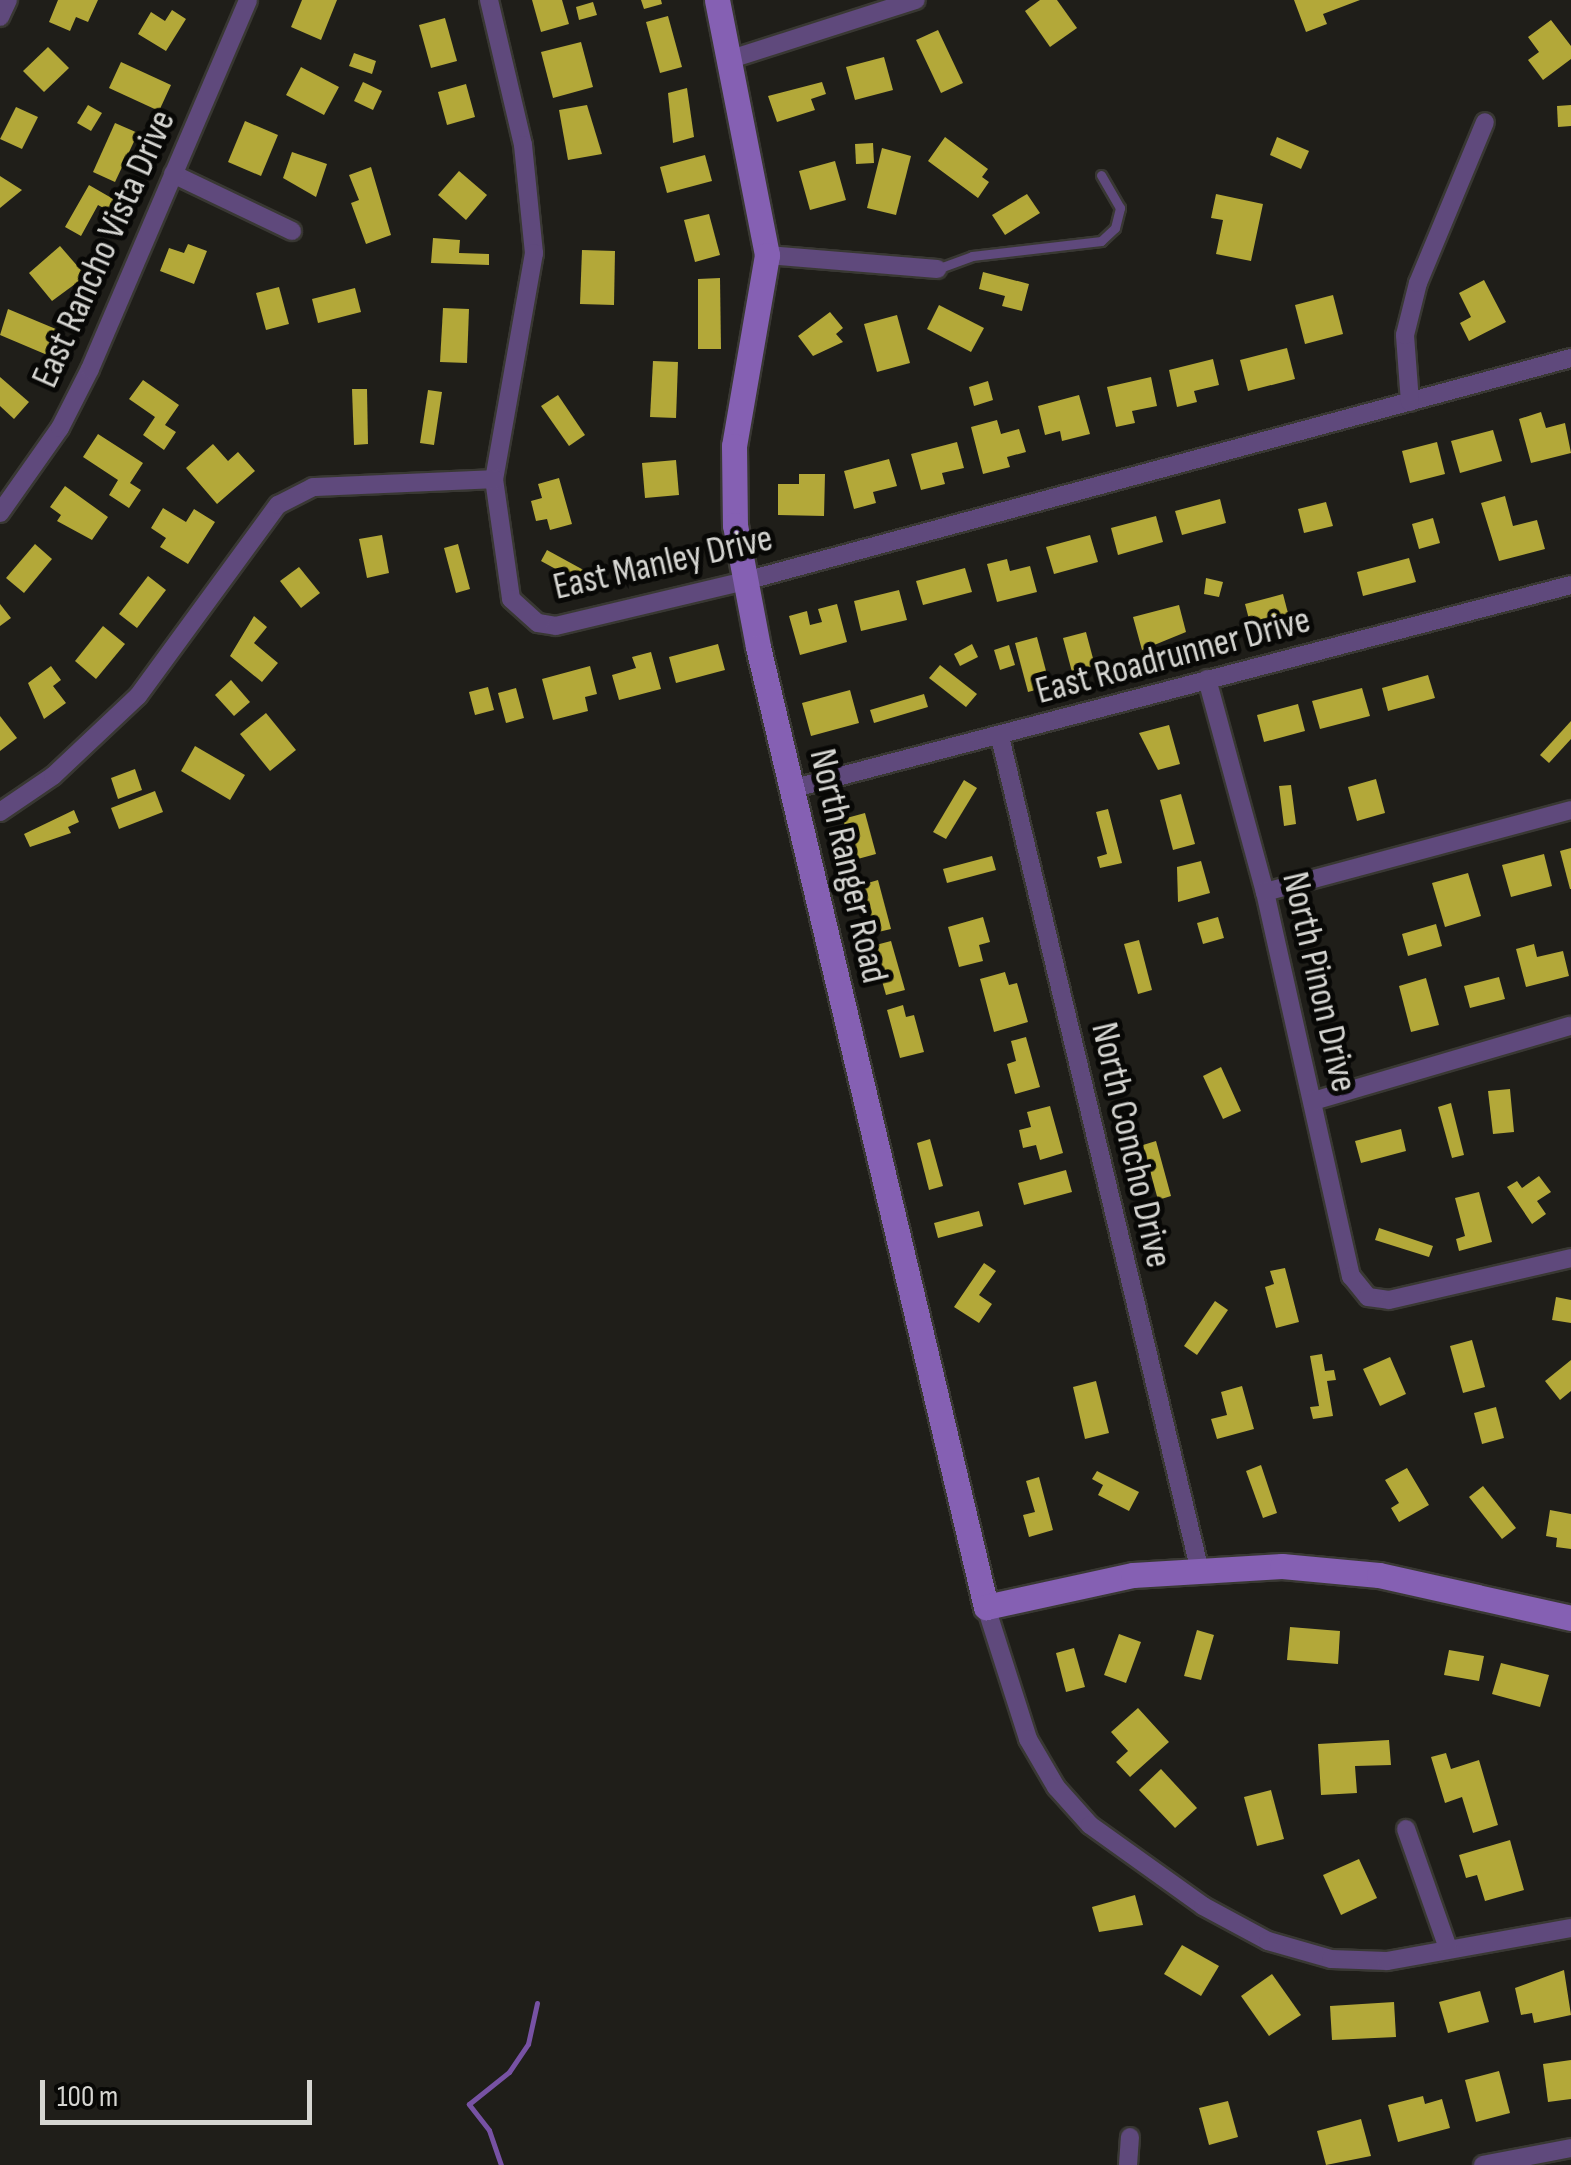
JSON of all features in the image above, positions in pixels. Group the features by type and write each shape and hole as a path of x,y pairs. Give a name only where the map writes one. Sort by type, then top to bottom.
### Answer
{"street":[{"path":"0,17 8,0"},
{"name":"East Rancho Vista Drive","path":"0,514 75,399 248,0"},
{"path":"0,812 53,776 138,696 278,505 313,487 494,478 534,253 522,145 490,0"},
{"name":"North Ranger Road","path":"717,0 767,255 730,489 745,580 986,1607 1028,1740 1056,1787 1090,1824 1204,1906 1268,1941 1331,1959 1386,1961 1571,1928"},
{"path":"731,59 916,0"},
{"path":"1410,402 1405,335 1418,282 1486,122"},
{"path":"173,174 292,231"},
{"path":"767,255 937,268"},
{"name":"East Manley Drive","path":"494,478 511,599 538,623 556,626 745,580 1571,358"},
{"name":"East Roadrunner Drive","path":"792,789 1571,585"},
{"name":"North Pinon Drive","path":"1207,678 1266,892 1351,1276 1368,1297 1390,1300 1571,1258"},
{"name":"North Concho Drive","path":"1000,737 1199,1567"},
{"path":"1266,892 1571,810"},
{"path":"1314,1101 1570,1026"},
{"path":"986,1607 1199,1567 1379,1575 1571,1618"},
{"path":"1406,1829 1448,1948"},
{"path":"1128,2165 1130,2137"},
{"path":"1483,2165 1565,2154"}],"lane":[{"path":"937,268 972,256 1102,242 1115,228 1120,208 1101,175"}],"building":[{"path":"58,0 98,0 88,22 76,17 70,31 49,22"},
{"path":"302,0 337,0 321,40 291,27"},
{"path":"532,0 562,0 569,24 541,32"},
{"path":"641,0 661,0 662,4 644,9"},
{"path":"1040,0 1057,0 1077,28 1050,47 1025,11"},
{"path":"1294,0 1360,0 1323,14 1327,24 1306,32"},
{"path":"593,2 597,15 579,20 576,7"},
{"path":"172,10 186,19 166,51 138,34 151,12 165,21"},
{"path":"668,16 682,67 660,73 646,22"},
{"path":"445,18 457,61 431,68 419,25"},
{"path":"1551,20 1571,46 1571,59 1543,80 1528,60 1539,52 1528,37"},
{"path":"938,30 963,83 941,93 916,40"},
{"path":"581,42 593,87 553,98 541,52"},
{"path":"48,47 69,68 44,92 23,71"},
{"path":"354,53 376,61 372,74 349,66"},
{"path":"884,57 893,90 855,100 846,67"},
{"path":"121,62 171,85 159,111 109,88"},
{"path":"301,67 339,87 324,115 286,95"},
{"path":"363,82 382,91 373,110 354,101"},
{"path":"822,82 826,94 811,99 815,110 777,122 768,96"},
{"path":"466,84 475,117 447,125 438,92"},
{"path":"687,88 694,137 673,143 668,93"},
{"path":"88,105 102,113 91,131 77,123"},
{"path":"587,105 602,154 568,160 559,110"},
{"path":"1571,105 1571,126 1558,127 1557,106"},
{"path":"16,107 38,117 22,149 0,139"},
{"path":"245,121 278,135 261,176 228,162"},
{"path":"115,123 138,133 115,182 93,172"},
{"path":"945,137 988,169 982,177 989,182 978,198 928,161"},
{"path":"1277,137 1309,151 1301,169 1270,155"},
{"path":"873,143 874,163 856,164 855,144"},
{"path":"882,148 911,156 896,215 867,208"},
{"path":"292,152 327,164 316,197 283,178"},
{"path":"705,155 712,181 667,193 660,167"},
{"path":"835,161 846,200 810,210 799,171"},
{"path":"371,167 391,235 366,244 351,203 359,200 349,175"},
{"path":"459,171 487,195 466,220 438,195"},
{"path":"0,176 22,190 0,208"},
{"path":"89,185 115,200 109,211 98,205 81,236 65,227"},
{"path":"1027,194 1040,213 1005,235 992,215"},
{"path":"1216,194 1263,204 1251,261 1216,254 1223,220 1211,218"},
{"path":"709,214 720,255 695,262 684,220"},
{"path":"433,238 460,240 459,253 489,254 489,265 431,263"},
{"path":"188,244 207,251 194,284 160,271 169,248 184,253"},
{"path":"60,246 86,276 52,301 29,273"},
{"path":"582,250 615,251 614,305 580,304"},
{"path":"983,272 1029,284 1022,311 1002,306 1005,296 979,289"},
{"path":"720,278 721,349 698,349 698,279"},
{"path":"1484,280 1506,322 1469,341 1460,323 1471,317 1459,293"},
{"path":"279,287 289,324 266,330 256,293"},
{"path":"355,288 361,312 318,323 312,299"},
{"path":"1333,295 1343,334 1305,344 1295,305"},
{"path":"939,305 984,328 971,352 927,329"},
{"path":"443,308 469,309 467,363 440,362"},
{"path":"8,309 63,332 52,357 0,335"},
{"path":"830,312 843,328 836,334 843,342 813,356 798,336"},
{"path":"897,315 910,363 877,372 864,324"},
{"path":"1287,348 1295,379 1248,391 1240,360"},
{"path":"1213,359 1219,385 1194,391 1197,402 1177,407 1169,370"},
{"path":"653,361 678,362 676,418 650,417"},
{"path":"0,377 29,402 14,419 0,406"},
{"path":"1151,377 1157,406 1132,411 1135,423 1116,427 1107,387"},
{"path":"143,380 179,405 165,425 176,432 164,450 143,435 155,417 129,399"},
{"path":"988,381 993,400 974,406 969,387"},
{"path":"352,389 367,389 368,444 354,445"},
{"path":"428,390 442,392 434,445 420,443"},
{"path":"558,395 585,435 569,446 541,406"},
{"path":"1079,395 1090,434 1062,441 1060,431 1045,435 1038,406"},
{"path":"1541,412 1546,428 1565,423 1571,453 1531,463 1519,419"},
{"path":"997,420 1001,434 1019,429 1026,452 1007,457 1010,467 983,474 971,427"},
{"path":"1493,430 1502,461 1460,473 1451,441"},
{"path":"98,434 143,463 130,483 141,490 129,508 109,495 118,480 83,457"},
{"path":"957,442 964,468 942,473 945,484 921,490 911,454"},
{"path":"1437,442 1445,474 1410,483 1402,451"},
{"path":"213,444 228,461 238,452 255,471 217,504 186,468"},
{"path":"889,459 897,486 873,492 876,503 854,509 844,471"},
{"path":"676,460 679,495 645,498 642,463"},
{"path":"799,474 825,474 824,516 778,515 778,484 799,484"},
{"path":"559,478 572,524 550,530 547,519 536,521 531,501 542,498 538,484"},
{"path":"65,486 108,517 92,540 57,521 61,515 50,507"},
{"path":"1505,496 1513,526 1537,520 1545,549 1499,561 1481,503"},
{"path":"1220,499 1226,523 1182,535 1175,511"},
{"path":"1326,502 1333,526 1304,533 1298,509"},
{"path":"163,508 186,522 194,509 215,522 188,564 160,547 166,538 151,528"},
{"path":"1156,516 1163,542 1118,555 1111,528"},
{"path":"1433,518 1440,543 1419,549 1412,524"},
{"path":"382,535 389,573 367,578 359,539"},
{"path":"1090,535 1098,562 1054,574 1046,547"},
{"path":"35,544 52,559 24,593 6,578"},
{"path":"458,544 470,589 456,593 444,548"},
{"path":"547,550 589,573 583,584 541,561"},
{"path":"1409,558 1416,582 1363,596 1357,572"},
{"path":"1007,559 1010,571 1030,566 1037,592 997,602 987,564"},
{"path":"299,567 320,593 301,608 280,581"},
{"path":"965,568 972,592 923,605 916,581"},
{"path":"148,576 166,590 137,628 119,614"},
{"path":"1206,578 1223,582 1219,597 1204,594"},
{"path":"899,590 907,620 861,631 854,601"},
{"path":"1283,594 1289,617 1251,627 1245,604"},
{"path":"0,604 11,618 0,626"},
{"path":"837,604 847,642 800,655 789,616 807,611 810,625 822,622 818,609"},
{"path":"1179,605 1186,632 1142,650 1133,617"},
{"path":"254,616 267,627 254,643 278,663 262,682 230,656"},
{"path":"103,626 125,644 96,679 75,661"},
{"path":"1086,632 1095,666 1072,672 1063,638"},
{"path":"1037,637 1050,686 1028,692 1015,643"},
{"path":"718,644 725,670 676,683 669,657"},
{"path":"972,644 978,657 960,666 954,654"},
{"path":"1009,645 1015,665 1000,670 994,650"},
{"path":"651,652 661,689 619,700 612,675 636,668 632,657"},
{"path":"940,665 977,694 966,707 929,678"},
{"path":"51,666 61,680 53,686 66,703 44,719 28,683"},
{"path":"590,666 597,694 585,697 588,711 553,720 542,679"},
{"path":"1428,675 1435,698 1388,711 1382,688"},
{"path":"231,680 250,702 234,716 215,695"},
{"path":"488,687 494,710 475,715 469,692"},
{"path":"516,688 524,718 506,723 498,693"},
{"path":"1362,688 1370,716 1320,729 1312,701"},
{"path":"850,690 859,723 811,736 802,703"},
{"path":"924,694 928,707 874,723 870,710"},
{"path":"1298,704 1305,731 1264,742 1257,715"},
{"path":"266,713 296,750 270,771 240,734"},
{"path":"0,716 17,738 0,751"},
{"path":"1571,721 1571,739 1549,763 1540,755"},
{"path":"1169,725 1180,764 1158,770 1139,733"},
{"path":"195,746 245,775 230,800 181,771"},
{"path":"135,769 142,790 118,799 111,778"},
{"path":"1376,779 1385,813 1357,821 1348,787"},
{"path":"964,780 977,788 946,839 933,832"},
{"path":"1291,785 1296,824 1284,826 1279,786"},
{"path":"155,791 163,812 119,829 111,808"},
{"path":"1181,794 1195,844 1173,850 1160,800"},
{"path":"1108,809 1122,863 1100,868 1097,857 1107,854 1096,812"},
{"path":"74,810 79,822 68,827 71,833 30,847 24,834"},
{"path":"865,813 876,854 854,860 843,819"},
{"path":"1571,848 1571,889 1570,889 1560,851"},
{"path":"1544,854 1552,886 1511,897 1502,865"},
{"path":"992,856 996,870 947,883 943,869"},
{"path":"1201,861 1210,893 1178,902 1177,867"},
{"path":"1468,873 1481,916 1445,927 1432,883"},
{"path":"878,880 891,929 874,933 861,885"},
{"path":"983,917 990,942 979,945 983,961 959,967 948,927"},
{"path":"1218,917 1224,938 1203,944 1197,923"},
{"path":"1436,924 1442,946 1408,956 1402,934"},
{"path":"1139,940 1152,990 1138,994 1124,944"},
{"path":"891,941 905,990 886,995 872,946"},
{"path":"1534,944 1537,957 1563,951 1569,976 1526,987 1516,949"},
{"path":"1005,972 1009,985 1017,983 1028,1022 994,1032 980,979"},
{"path":"1499,977 1505,999 1470,1008 1464,986"},
{"path":"1426,978 1439,1025 1411,1032 1399,986"},
{"path":"903,1005 906,1017 914,1015 924,1052 900,1058 887,1010"},
{"path":"1026,1037 1040,1087 1015,1094 1007,1064 1016,1061 1011,1041"},
{"path":"1221,1067 1241,1111 1223,1119 1203,1076"},
{"path":"1510,1089 1514,1132 1493,1134 1488,1091"},
{"path":"1451,1103 1464,1155 1452,1158 1438,1107"},
{"path":"1050,1106 1063,1153 1040,1160 1036,1145 1023,1148 1019,1130 1031,1127 1027,1112"},
{"path":"1401,1129 1406,1151 1361,1163 1355,1141"},
{"path":"930,1139 943,1186 929,1190 917,1143"},
{"path":"1156,1141 1171,1196 1158,1200 1143,1145"},
{"path":"1066,1170 1072,1192 1024,1205 1018,1183"},
{"path":"1539,1176 1551,1192 1537,1201 1546,1214 1532,1224 1507,1187 1517,1181 1522,1188"},
{"path":"1479,1192 1492,1242 1459,1251 1456,1239 1465,1236 1455,1198"},
{"path":"979,1211 983,1226 938,1238 934,1223"},
{"path":"1379,1228 1433,1246 1429,1257 1375,1240"},
{"path":"984,1263 996,1271 979,1295 992,1304 979,1323 954,1307"},
{"path":"1285,1268 1299,1322 1276,1328 1265,1287 1274,1284 1270,1271"},
{"path":"1556,1297 1571,1300 1571,1323 1552,1320"},
{"path":"1215,1301 1228,1310 1197,1355 1184,1346"},
{"path":"1472,1340 1485,1387 1463,1393 1450,1346"},
{"path":"1322,1354 1325,1371 1334,1370 1336,1380 1327,1381 1333,1416 1313,1419 1310,1407 1319,1406 1310,1356"},
{"path":"1390,1357 1406,1394 1380,1406 1363,1369"},
{"path":"1571,1360 1571,1391 1560,1400 1545,1381"},
{"path":"1096,1381 1109,1433 1085,1439 1073,1387"},
{"path":"1242,1386 1254,1429 1217,1439 1211,1419 1227,1415 1221,1392"},
{"path":"1496,1407 1504,1438 1482,1444 1474,1413"},
{"path":"1261,1465 1277,1513 1263,1518 1246,1471"},
{"path":"1407,1468 1429,1505 1399,1522 1391,1508 1399,1503 1385,1480"},
{"path":"1097,1471 1139,1492 1129,1511 1098,1495 1103,1485 1092,1479"},
{"path":"1039,1477 1053,1530 1029,1537 1023,1515 1035,1512 1026,1481"},
{"path":"1483,1486 1516,1528 1502,1539 1469,1497"},
{"path":"1550,1510 1571,1514 1571,1549 1556,1547 1557,1538 1546,1536"},
{"path":"1290,1627 1340,1631 1338,1664 1287,1660"},
{"path":"1197,1630 1214,1635 1201,1680 1184,1676"},
{"path":"1119,1634 1141,1642 1126,1683 1104,1675"},
{"path":"1074,1648 1085,1687 1066,1692 1056,1653"},
{"path":"1449,1650 1484,1656 1479,1681 1444,1675"},
{"path":"1501,1663 1549,1675 1540,1707 1492,1694"},
{"path":"1138,1708 1169,1742 1130,1777 1116,1762 1128,1751 1111,1732"},
{"path":"1389,1740 1391,1765 1355,1766 1357,1793 1321,1795 1318,1744"},
{"path":"1446,1753 1451,1769 1479,1760 1498,1825 1473,1833 1462,1797 1445,1803 1431,1757"},
{"path":"1161,1769 1197,1808 1175,1828 1139,1790"},
{"path":"1271,1790 1284,1839 1257,1846 1244,1797"},
{"path":"1510,1840 1524,1890 1485,1901 1477,1875 1466,1878 1459,1855"},
{"path":"1359,1859 1377,1898 1341,1915 1323,1875"},
{"path":"1135,1895 1143,1925 1099,1932 1092,1907"},
{"path":"1182,1945 1219,1966 1201,1996 1164,1974"},
{"path":"1564,1970 1571,2015 1534,2023 1532,2013 1521,2015 1515,1988"},
{"path":"1272,1974 1301,2015 1269,2036 1241,1996"},
{"path":"1480,1991 1489,2022 1448,2033 1439,2002"},
{"path":"1394,2002 1396,2037 1332,2040 1330,2006"},
{"path":"1571,2060 1571,2099 1548,2102 1543,2064"},
{"path":"1499,2071 1510,2113 1476,2122 1465,2080"},
{"path":"1423,2096 1425,2104 1442,2099 1450,2128 1398,2142 1388,2105"},
{"path":"1228,2101 1238,2137 1209,2145 1199,2108"},
{"path":"1361,2119 1371,2156 1326,2165 1317,2131"}],"waterway":[{"path":"501,2165 489,2130 469,2104 509,2072 528,2044 537,2003"}]}
